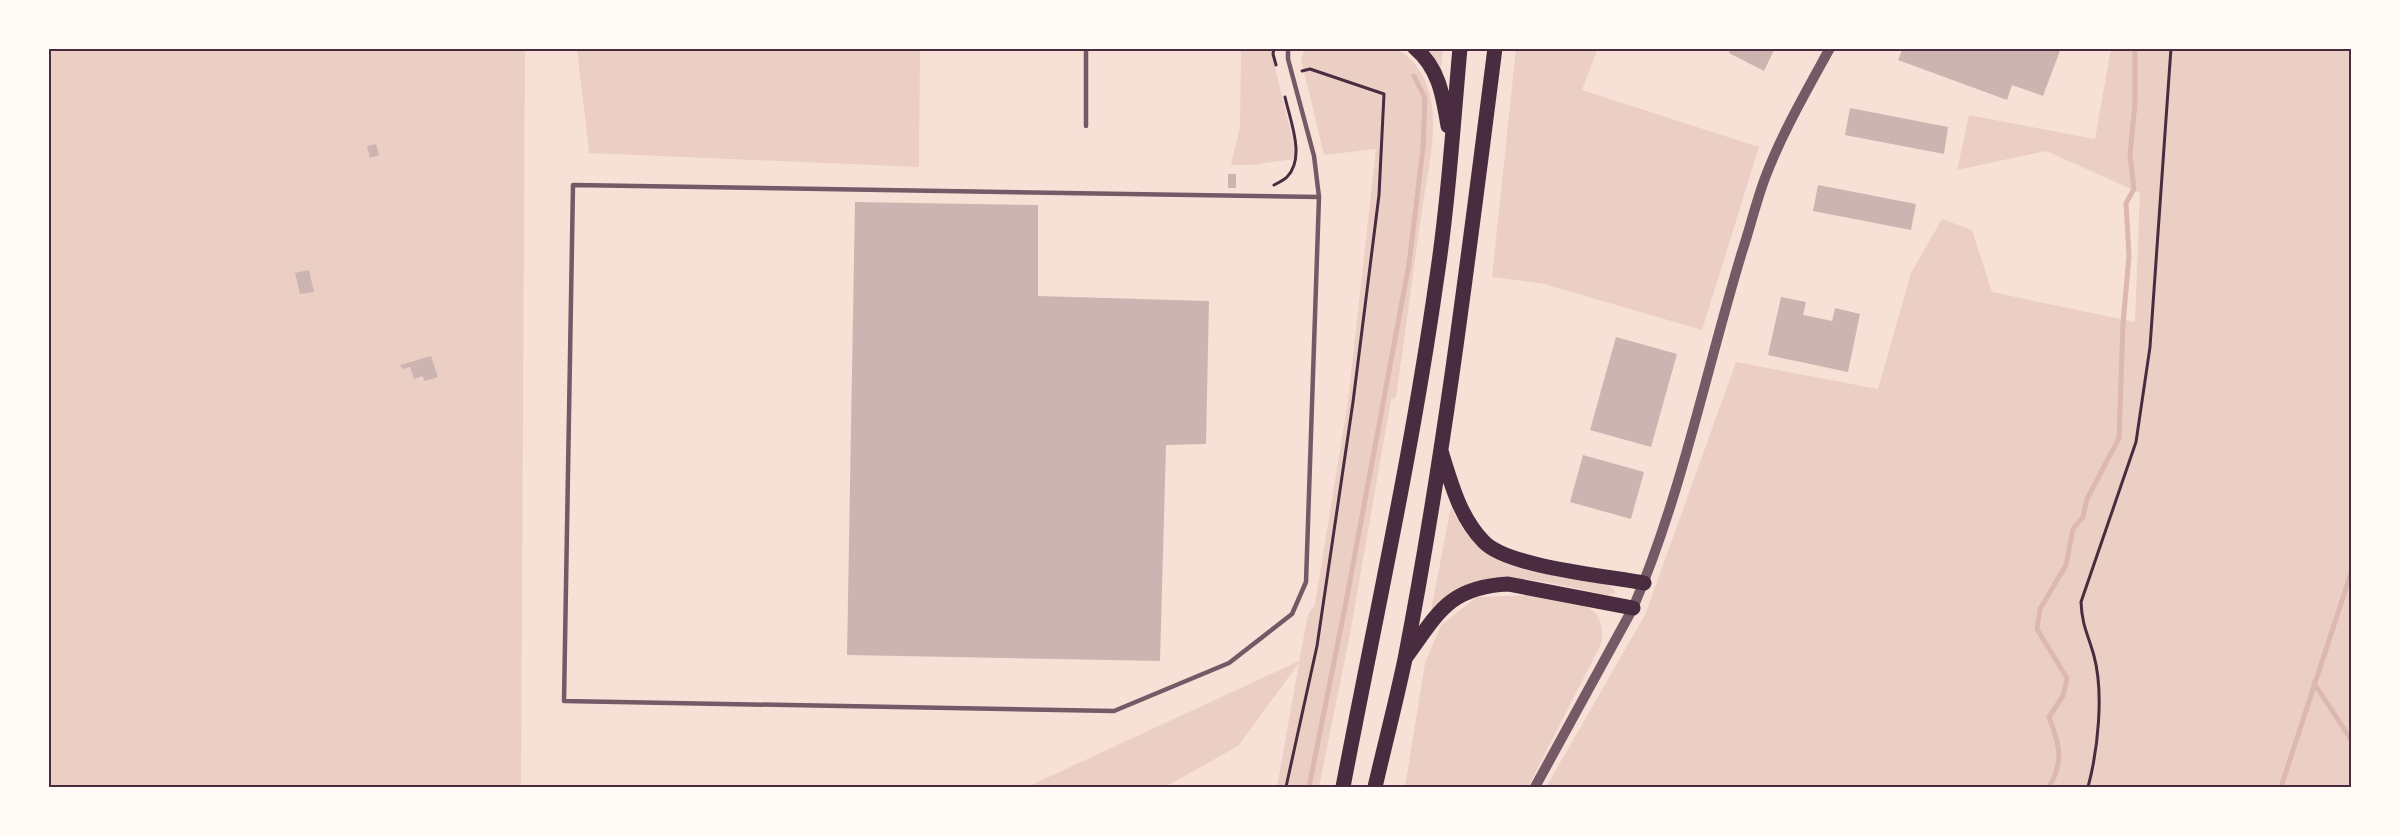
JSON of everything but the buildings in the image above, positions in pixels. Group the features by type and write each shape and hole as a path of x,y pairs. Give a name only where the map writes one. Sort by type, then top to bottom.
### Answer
{"highway":[{"path":"1415,48 1427,58 1443,90 1452,151"},
{"path":"1343,787 1413,422 1436,282 1452,151 1460,48"},
{"path":"1375,787 1405,660 1440,448 1495,48"},
{"path":"1440,448 1462,510 1485,544 1505,555 1534,564 1644,583"},
{"path":"1405,660 1437,614 1449,602 1464,592 1489,585 1508,584 1633,608"}],"street":[{"path":"1535,787 1633,608 1644,583 1680,477 1765,178 1801,100 1830,48"}],"lane":[{"path":"1086,48 1086,126"},
{"path":"1288,48 1288,59 1314,156 1319,197 1306,582 1292,614 1229,663 1114,711 564,702 573,185 1319,197"}],"path":[{"path":"1274,48 1276,65"},
{"path":"2088,787 2095,762 2099,705 2094,657 2082,623 2081,602 2136,442 2150,347 2170,48"},
{"path":"1286,787 1317,646 1352,413 1379,195 1384,94 1310,69 1302,71"},
{"path":"1269,188 1287,177 1295,163 1296,150 1282,87"}],"shaded area":[{"path":"48,48 525,48 521,787 48,787"},
{"path":"577,48 920,48 919,167 589,153"},
{"path":"1241,48 1272,48 1295,149 1294,159 1251,165 1231,165 1240,127"},
{"path":"1305,48 1393,48 1401,52 1420,71 1425,80 1431,97 1433,119 1430,158 1396,397 1391,400 1350,634 1319,787 1277,787 1299,663 1238,746 1165,787 1027,787 1299,661 1308,615 1315,604 1348,401 1376,149 1324,155 1301,59"},
{"path":"1426,48 1443,48 1441,68"},
{"path":"1516,48 1598,48 1582,90 1759,147 1702,330 1544,284 1492,277"},
{"path":"2111,48 2352,48 2352,787 1546,787 1645,615 1736,362 1878,389 1911,273 1942,219 1972,230 1992,292 2135,322 2140,193 2046,151 1957,170 1969,115 2095,139"},
{"path":"1451,507 1471,539 1492,556 1522,567 1604,583 1616,593 1607,595 1531,580 1492,579 1473,583 1457,590 1431,610"},
{"path":"1537,595 1584,605 1599,619 1602,630 1601,644 1528,787 1405,787 1425,663 1441,625 1477,597"}],"waterway":[{"path":"2049,787 2059,760 2058,744 2049,717 2063,696 2067,678 2037,629 2040,609 2066,565 2073,529 2083,517 2087,499 2119,438 2123,324 2129,256 2126,203 2134,189 2130,155 2135,103 2135,48"},
{"path":"1309,787 1409,264 1423,148 1425,98 1414,76"},
{"path":"2281,787 2352,570"},
{"path":"2314,683 2352,741"}]}
